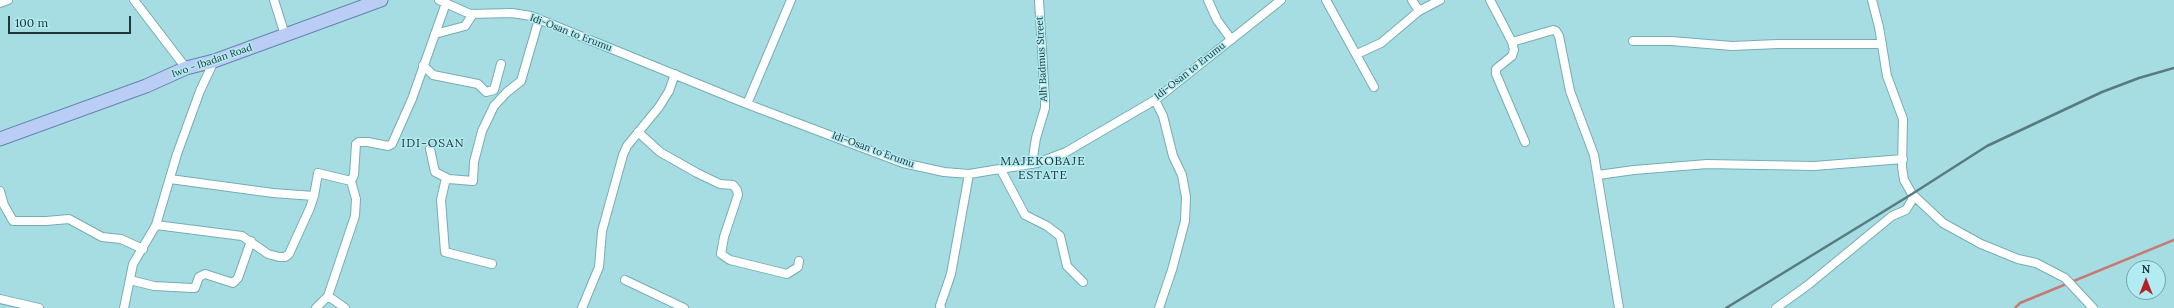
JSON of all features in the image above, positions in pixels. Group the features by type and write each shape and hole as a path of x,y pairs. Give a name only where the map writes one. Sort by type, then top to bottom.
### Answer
{"main road":[{"name":"Iwo - Ibadan Road","path":"0,139 146,86 186,68 214,61 375,1"}],"street":[{"path":"0,3 8,0"},
{"path":"134,0 186,68"},
{"path":"274,0 285,35"},
{"path":"747,104 791,0"},
{"name":"Alh Badmus Street","path":"1032,164 1036,138 1045,108 1040,0"},
{"path":"1208,0 1217,20 1231,39"},
{"name":"Idi-Osan to Erumu","path":"443,1 473,14 512,13 539,19 747,104 903,163 944,172 969,174 1032,164 1066,152 1155,100 1280,0"},
{"path":"1326,0 1358,54 1374,87"},
{"path":"1412,0 1419,11"},
{"path":"1358,54 1381,42 1419,11 1440,0"},
{"path":"1490,0 1512,42 1514,50 1512,56 1496,69 1496,74 1525,142"},
{"path":"1872,0 1882,44 1887,76 1903,119 1904,180 1912,194 1943,223 1981,244 2018,259 2036,263 2065,278 2094,308"},
{"path":"316,308 328,296 355,216 356,199 351,181 354,175 356,144 359,142 368,142 388,146 392,144 412,99 435,34 443,1"},
{"path":"435,34 465,26 473,14"},
{"path":"430,149 435,172 446,178 473,181 474,162 484,125 494,106 507,92 521,81 539,19"},
{"path":"1512,42 1528,38 1543,31 1556,31 1570,91 1591,141 1606,220 1619,308"},
{"path":"1633,41 1671,41 1732,46 1771,44 1882,44"},
{"path":"124,308 133,264 156,225 200,91 214,61"},
{"path":"423,66 433,75 478,84 486,92 494,90 501,64"},
{"path":"582,308 599,267 602,231 626,146 662,102 669,91 675,74"},
{"path":"1155,100 1163,116 1173,156 1182,175 1186,197 1185,221 1172,270 1159,308"},
{"path":"638,132 660,152 697,174 720,184 733,185 737,190 738,195 724,238 721,254 730,260 787,274 798,267 799,261"},
{"path":"1598,175 1634,170 1707,164 1822,166 1903,158"},
{"path":"1001,170 1025,215 1047,226 1060,236 1067,266 1083,282"},
{"path":"156,225 242,236 268,254 278,257 285,257 289,254 314,196 318,172 351,181"},
{"path":"941,308 940,306 951,274 969,174"},
{"path":"446,178 441,200 445,252 492,264"},
{"path":"170,179 273,193 314,196"},
{"path":"0,191 4,205 13,221 69,219 102,237 121,239 143,249"},
{"path":"1776,308 1808,285 1892,216 1906,210 1912,200 1912,194"},
{"path":"130,280 154,286 195,288 199,277 205,274 233,283 238,278 251,241"},
{"path":"625,280 684,308"},
{"path":"328,296 345,308"},
{"path":"0,299 39,308"}],"waterway":[{"path":"2015,308 2020,303 2174,240"}],"railway":[{"path":"1726,308 1912,194 1987,146 2102,92 2139,78 2174,68"}],"district":[{"name":"IDI-OSAN","path":"433,144"},
{"name":"MAJEKOBAJE ESTATE","path":"1043,169"}]}
